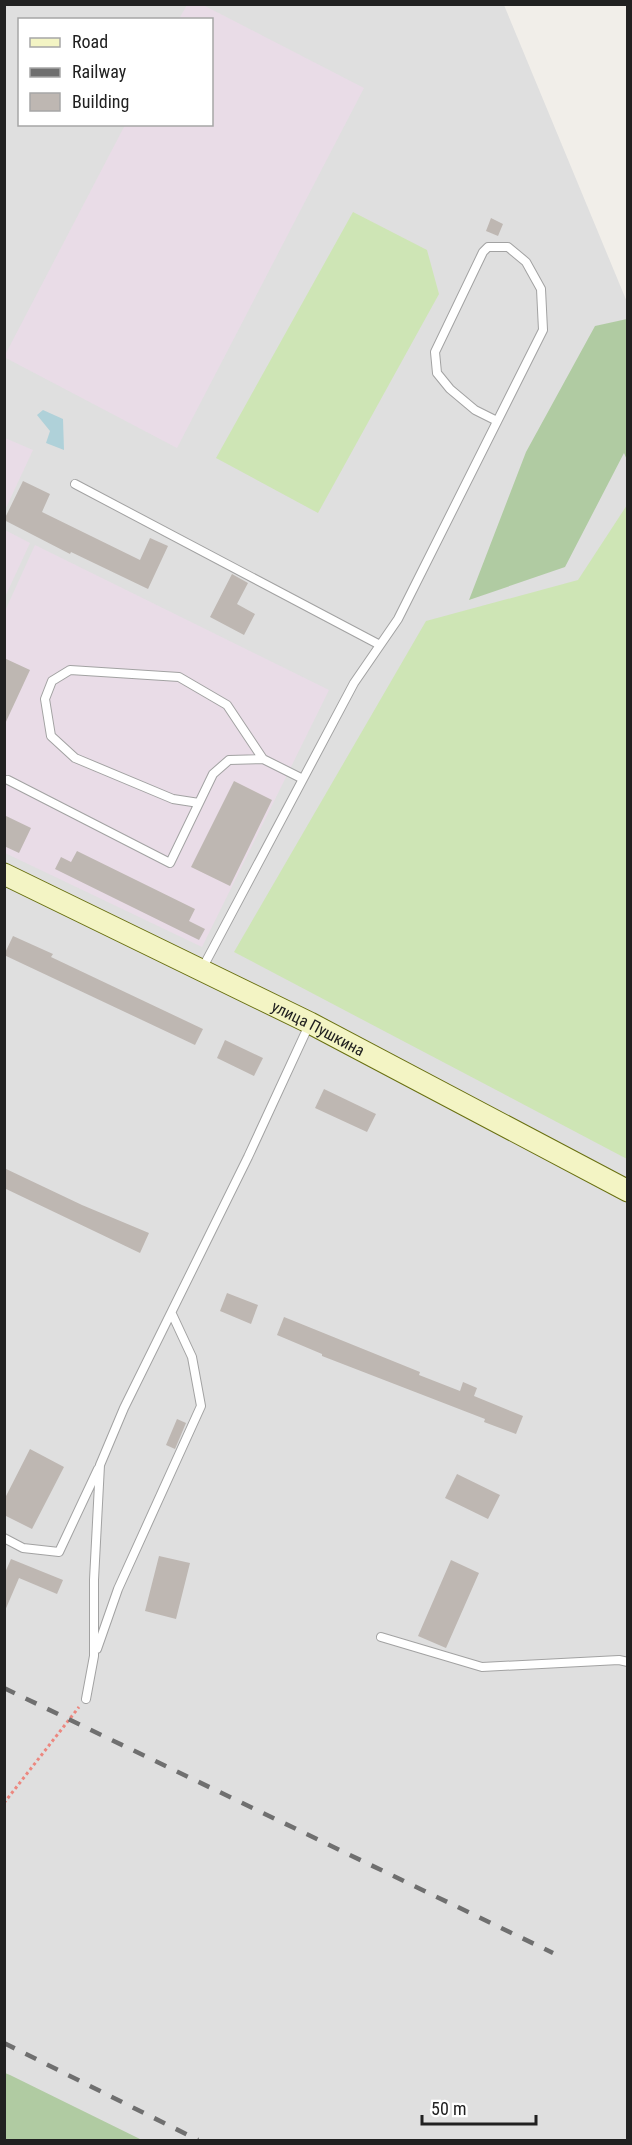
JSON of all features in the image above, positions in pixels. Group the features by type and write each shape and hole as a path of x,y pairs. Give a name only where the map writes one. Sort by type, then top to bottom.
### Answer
{"main road":[{"name":"улица Пушкина","path":"4,874 310,1023 627,1191"}],"lane":[{"path":"201,970 301,778 354,683 399,618 543,330 541,290 526,262 508,247 488,247 483,252 435,352 437,372 450,389 475,410 497,421"},
{"path":"75,484 380,645"},
{"path":"199,803 173,799 75,758 51,736 45,699 52,681 70,670 179,677 227,705 264,759 301,778"},
{"path":"8,780 171,863 213,774 229,760 264,759"},
{"path":"4,1538 23,1548 59,1552 124,1408 172,1314 310,1023"},
{"path":"86,1699 94,1656 118,1589 201,1406 192,1357 172,1314"},
{"path":"94,1656 94,1580 100,1465"},
{"path":"381,1637 482,1667 619,1660 627,1662"}],"path":[{"path":"4,1803 86,1699"}],"shaded area":[{"path":"5,5 504,5 627,302 627,2140 5,2140"},
{"path":"187,5 203,5 364,88 177,448 4,357 124,126 213,126 213,18 180,18"},
{"path":"5,438 33,450 5,510"},
{"path":"5,530 30,543 5,597"},
{"path":"35,545 329,690 202,947 5,853 5,611"}],"green space":[{"path":"353,212 427,250 439,294 318,513 216,458"},
{"path":"627,319 627,460 624,453 565,567 469,600 526,452 595,326"},
{"path":"627,505 627,1159 234,952 426,621 578,580"},
{"path":"5,2073 10,2075 142,2140 5,2140"}],"water":[{"path":"43,410 63,419 64,450 46,443 50,431 37,415"}],"building":[{"path":"491,218 503,224 498,236 486,231"},
{"path":"23,481 50,494 42,512 140,560 150,538 168,546 148,589 71,552 70,554 4,520"},
{"path":"232,574 248,583 237,604 255,614 244,635 210,617"},
{"path":"4,658 30,670 4,726"},
{"path":"234,781 272,800 230,886 191,867"},
{"path":"4,815 31,828 19,853 4,846"},
{"path":"77,851 195,909 189,921 205,929 199,940 55,869 61,857 71,862"},
{"path":"13,936 53,954 51,957 203,1029 195,1045 4,955"},
{"path":"225,1040 263,1058 254,1076 217,1058"},
{"path":"324,1089 376,1114 367,1132 315,1108"},
{"path":"4,1168 82,1205 149,1233 140,1253 4,1188"},
{"path":"227,1293 258,1305 251,1324 220,1311"},
{"path":"284,1317 420,1372 419,1375 460,1391 463,1382 477,1388 474,1396 523,1416 516,1434 484,1422 485,1419 322,1356 322,1354 277,1335"},
{"path":"177,1419 186,1423 175,1449 166,1445"},
{"path":"30,1449 64,1467 32,1529 4,1515 4,1500"},
{"path":"457,1474 500,1495 488,1519 445,1498"},
{"path":"159,1556 190,1563 176,1619 145,1611"},
{"path":"11,1559 63,1580 57,1594 19,1578 4,1613 4,1575"},
{"path":"451,1560 479,1573 446,1648 418,1636"}],"railway":[{"path":"4,1688 553,1953"},
{"path":"4,2043 198,2140"}]}
